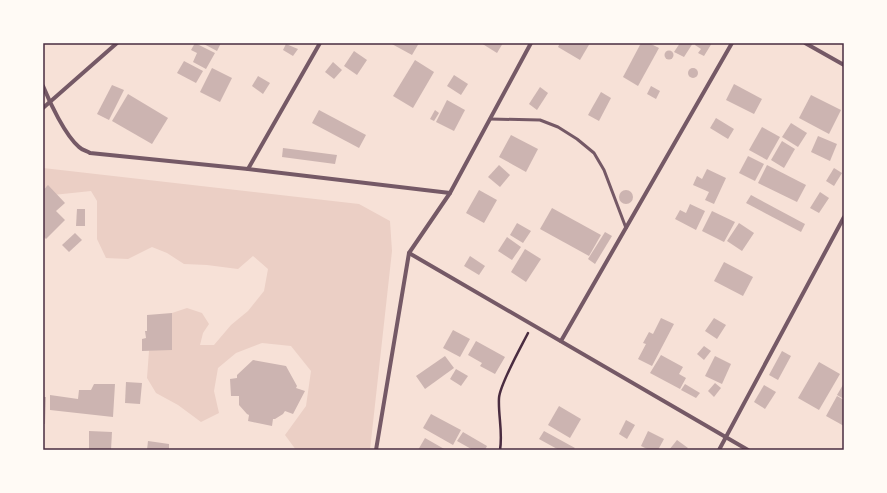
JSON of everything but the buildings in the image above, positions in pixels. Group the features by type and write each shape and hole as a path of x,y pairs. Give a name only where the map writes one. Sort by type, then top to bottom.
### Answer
{"street":[{"path":"43,108 117,43"},
{"path":"248,169 320,43"},
{"path":"376,450 410,253 450,193 531,43"},
{"path":"561,341 732,43"},
{"path":"805,43 844,65"},
{"path":"43,86 50,102 71,137 80,148 90,153 248,169 450,193"},
{"path":"719,450 844,217"},
{"path":"410,253 748,450"}],"lane":[{"path":"490,119 540,120 558,127 577,139 594,153 604,170 626,228"}],"path":[{"path":"500,450 502,438 499,396 514,360 533,324"}],"shaded area":[{"path":"43,168 359,204 390,221 392,251 370,450 296,450 285,435 306,406 311,371 291,346 262,343 236,353 218,368 214,391 219,413 201,422 178,405 156,393 147,378 149,351 172,313 187,308 202,313 209,324 203,333 200,345 214,345 231,325 248,311 264,291 268,269 253,256 238,269 184,264 167,253 152,247 128,259 106,258 97,239 97,201 91,191 53,195 46,187 43,189"}]}
